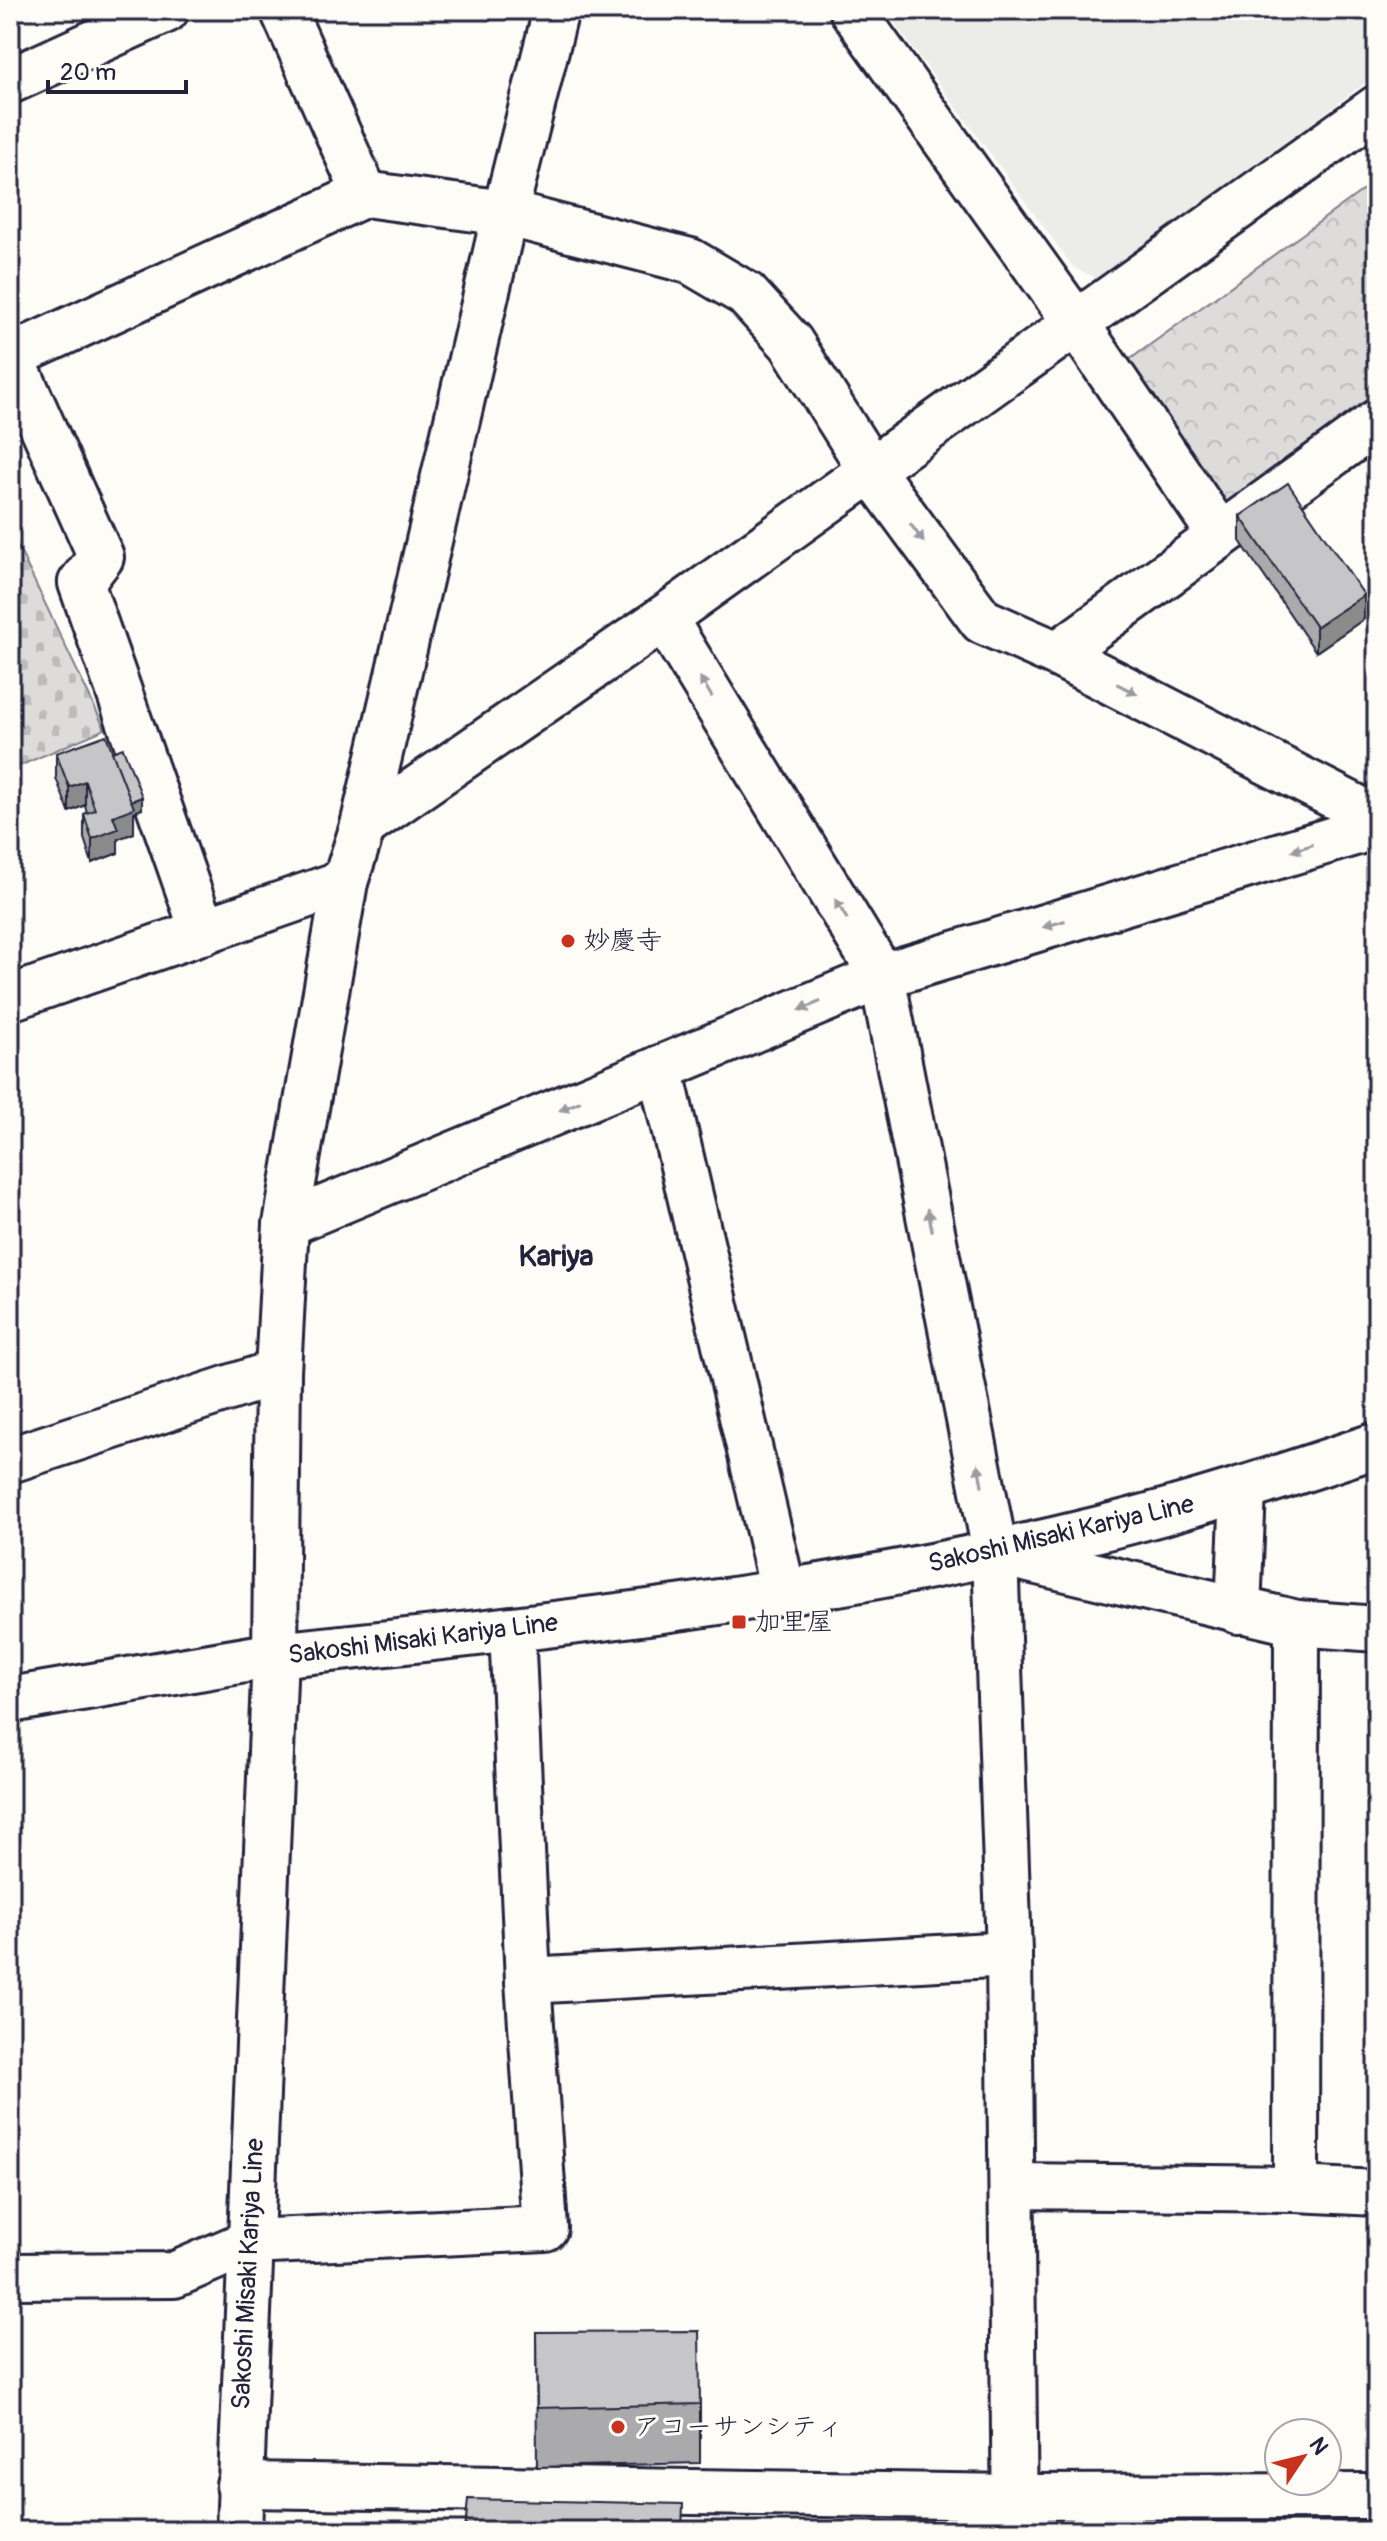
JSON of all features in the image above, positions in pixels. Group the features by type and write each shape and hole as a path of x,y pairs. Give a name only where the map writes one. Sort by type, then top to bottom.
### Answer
{"street":[{"path":"10,81 166,10"},
{"path":"283,10 365,194"},
{"path":"10,1700 275,1655 278,1372 286,1224 345,882 363,826 505,213 556,10"},
{"path":"852,10 1076,323 1220,535"},
{"path":"363,826 664,618 1377,108"},
{"path":"203,932 81,583 101,557 10,355 365,194 505,213 690,261 746,294 791,343 871,470 982,621 1057,654 1377,818"},
{"path":"1057,654 1377,422"},
{"path":"664,618 882,976 995,1552 1009,1954 1015,2514"},
{"path":"286,1224 882,976 1377,826"},
{"path":"10,998 345,882"},
{"path":"660,1068 783,1591"},
{"path":"10,1460 278,1372"},
{"name":"Sakoshi Misaki Kariya Line","path":"239,2531 275,1655 512,1630 783,1591 995,1552 1098,1529 1243,1490 1377,1445"},
{"path":"1238,1611 1243,1490"},
{"path":"995,1552 1297,1623 1377,1629"},
{"path":"1296,2189 1297,1623"},
{"path":"10,2276 174,2275 250,2242 545,2228 528,1981 512,1630"},
{"path":"528,1981 1009,1954"},
{"path":"1012,2186 1296,2189 1377,2193"},
{"path":"239,2485 1015,2514 1377,2496"}],"shaded area":[{"path":"885,10 1377,10 1377,74 1102,280 1074,268"}],"green space":[{"path":"1377,180 1377,406 1236,508 1215,508 1118,368"},
{"path":"10,530 105,729 10,770"}],"building":[{"path":"1288,483 1364,595 1316,627 1240,516"},
{"path":"106,735 134,808 113,816 118,829 92,839 84,814 95,810 85,781 69,787 56,753"},
{"path":"123,748 142,797 131,801 112,752"},
{"path":"699,2331 700,2404 537,2408 536,2332"},
{"path":"468,2499 683,2504 682,2531 465,2531"}],"place":[{"name":"妙慶寺","path":"568,941"},
{"name":"加里屋","path":"739,1622"},
{"name":"アコーサンシティ","path":"618,2427"}],"district":[{"name":"Kariya","path":"556,1256"}]}
